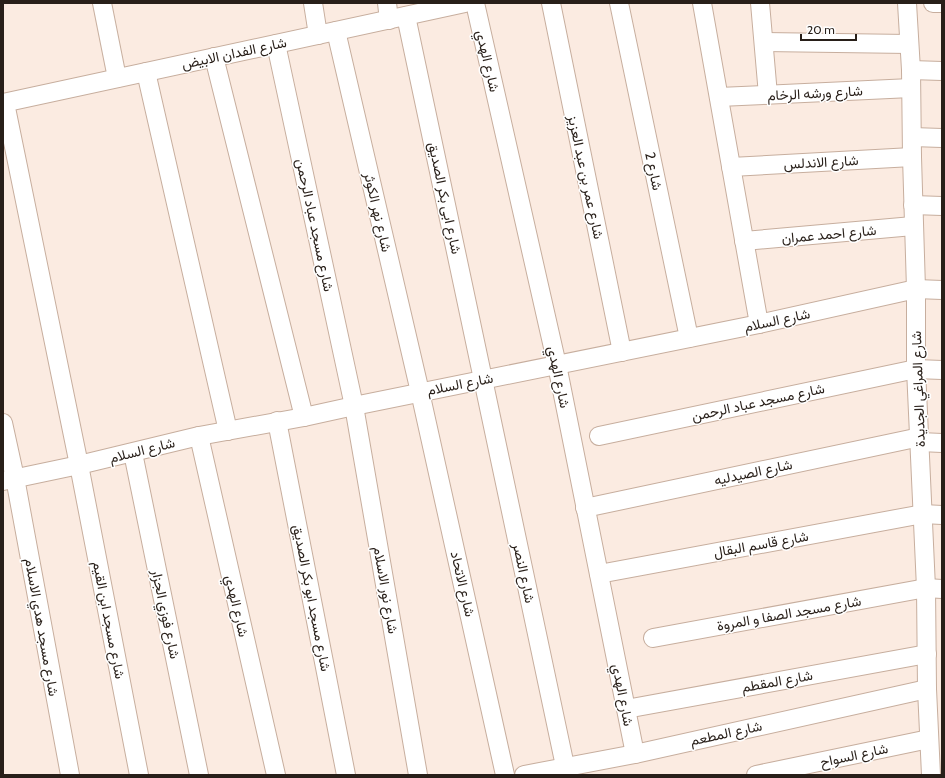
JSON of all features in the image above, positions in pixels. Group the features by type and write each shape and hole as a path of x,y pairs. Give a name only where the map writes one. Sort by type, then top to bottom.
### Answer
{"street":[{"path":"102,3 117,78"},
{"name":"شارع نهر الكوثر","path":"313,3 327,33 420,392"},
{"name":"شارع الهدي","path":"475,3 557,365 635,754"},
{"name":"شارع عمر بن عبد العزيز","path":"551,3 622,352"},
{"name":"شارع 2","path":"620,3 689,338"},
{"path":"702,3 759,324"},
{"path":"760,3 768,95"},
{"name":"شارع المراغي الجديدة","path":"907,3 911,70 916,289 916,369 923,514 934,589 932,658 927,689 931,775"},
{"path":"933,3 942,3"},
{"name":"شارع الفدان الابيض","path":"4,103 327,33 388,11 406,16 455,4"},
{"name":"شارع ابى بكر الصديق","path":"406,16 483,380"},
{"path":"764,42 909,44"},
{"name":"شارع مسجد عباد الرحمن","path":"276,44 354,406"},
{"path":"214,57 304,417"},
{"path":"911,70 942,72"},
{"path":"146,72 228,431"},
{"name":"شارع ورشه الرخام","path":"718,97 911,88"},
{"name":"شارع مسجد ابن القيم","path":"4,103 79,465 139,775"},
{"path":"912,137 942,138"},
{"name":"شارع الاندلس","path":"731,167 912,157"},
{"path":"913,205 942,206"},
{"name":"شارع احمد عمران","path":"744,241 914,226"},
{"name":"شارع السلام","path":"9,480 199,436 304,417 420,392 759,324 916,289 942,290"},
{"name":"شارع مسجد عباد الرحمن","path":"600,436 916,369 942,370"},
{"name":"شارع النصر","path":"483,380 566,771"},
{"name":"شارع الاتحاد","path":"420,392 505,775"},
{"name":"شارع نور الاسلام","path":"354,406 418,775"},
{"name":"شارع مسجد ابو بكر الصديق","path":"277,421 346,775"},
{"name":"شارع مسجد هدي الاسلام","path":"3,423 9,480 70,775"},
{"name":"شارع الهدي","path":"199,436 276,775"},
{"name":"شارع الصيدليه","path":"585,508 920,439 942,444"},
{"name":"شارع فوزي الجزار","path":"132,452 199,775"},
{"name":"شارع قاسم البقال","path":"599,574 923,514 942,515"},
{"name":"شارع مسجد الصفا و المروة","path":"652,638 934,589"},
{"name":"شارع المقطم","path":"626,709 932,658"},
{"name":"شارع المطعم","path":"524,775 566,771 635,754 927,689"},
{"name":"شارع السواح","path":"756,775 929,739"}]}
